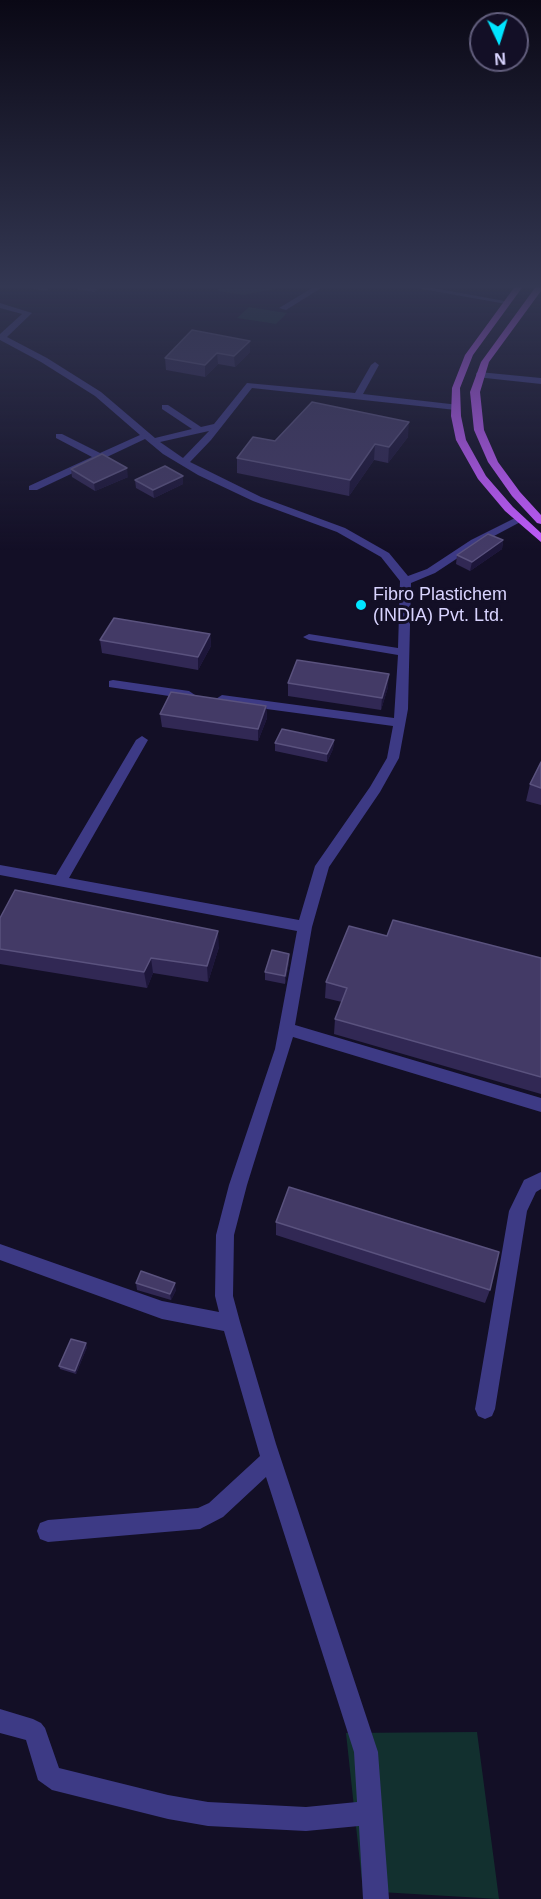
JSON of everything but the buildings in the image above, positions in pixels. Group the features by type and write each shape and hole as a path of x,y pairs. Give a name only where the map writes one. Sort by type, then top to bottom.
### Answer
{"main road":[{"path":"462,374 456,388 456,407 461,440 482,477 509,509 541,539"},
{"path":"479,375 475,392 479,430 484,442 506,482 541,521"}],"street":[{"path":"66,374 98,394 149,438 184,463 257,499 341,530 385,555 406,581 400,723 393,758 375,789 322,866 305,927 283,1049 238,1185 225,1235 224,1296 231,1322 271,1459 366,1752 376,1899"},
{"path":"358,396 370,374"},
{"path":"479,375 541,381"},
{"path":"184,463 249,385 456,407"},
{"path":"165,407 200,430"},
{"path":"33,488 100,456 149,438 217,426"},
{"path":"59,436 100,456"},
{"path":"406,581 431,571 475,542 521,519"},
{"path":"309,637 403,652"},
{"path":"113,684 400,723"},
{"path":"59,882 142,740"},
{"path":"0,870 305,927"},
{"path":"287,1029 541,1105"},
{"path":"485,1409 518,1211 530,1186 541,1180"},
{"path":"0,1252 162,1310 231,1322"},
{"path":"48,1531 200,1518 216,1510 271,1459"},
{"path":"0,1721 33,1731 37,1736 46,1772 52,1778 168,1807 208,1814 295,1818 371,1813"}],"green space":[{"path":"477,1732 499,1899 363,1891 346,1733"}],"place":[{"name":"Fibro Plastichem (INDIA) Pvt. Ltd.","path":"361,605"}]}
